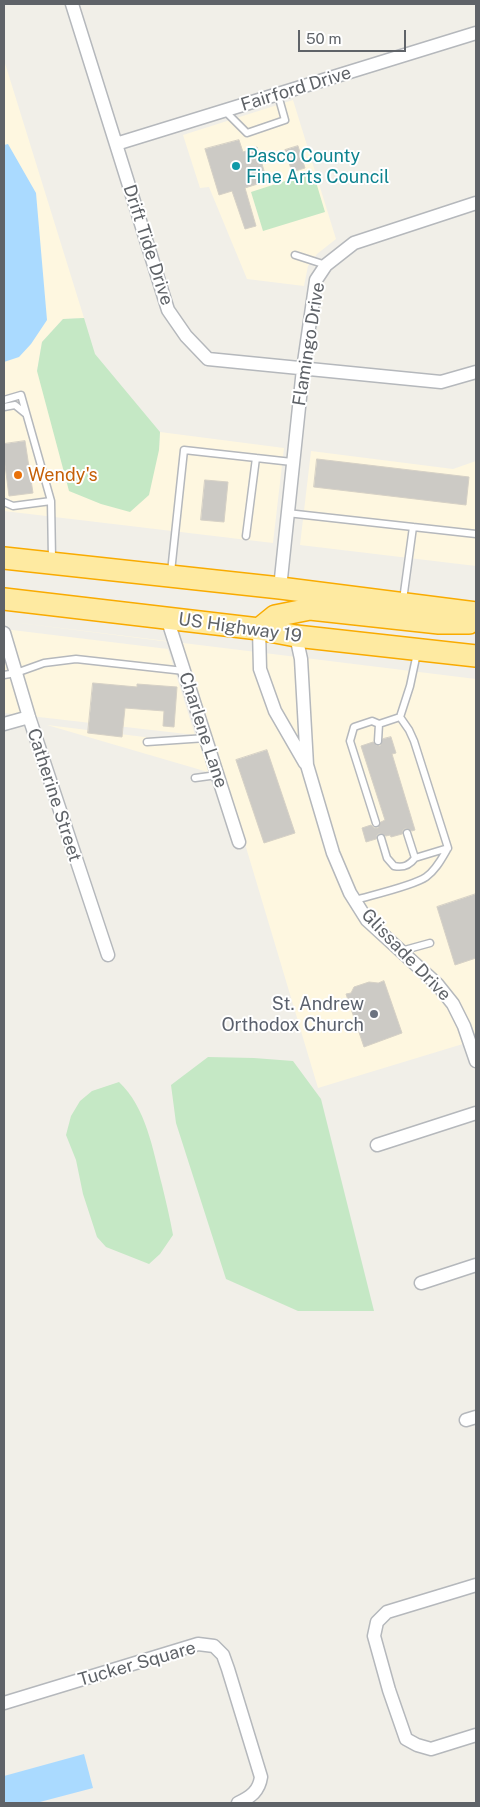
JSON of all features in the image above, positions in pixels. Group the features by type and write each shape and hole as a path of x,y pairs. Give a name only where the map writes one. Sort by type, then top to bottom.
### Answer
{"highway":[{"path":"4,558 280,588 476,613"},
{"name":"US Highway 19","path":"4,599 259,629 296,636 476,656"},
{"path":"259,629 276,616 310,609 439,624 476,622"}],"street":[{"name":"Drift Tide Drive","path":"72,4 168,310 186,336 208,359 441,382 476,372"},
{"name":"Fairford Drive","path":"116,144 476,33"},
{"name":"Flamingo Drive","path":"280,588 292,462 316,280 326,265 354,243 476,203"},
{"name":"Charlene Lane","path":"168,618 239,842"},
{"name":"Glissade Drive","path":"259,629 260,670 275,711 307,765"},
{"name":"Catherine Street","path":"4,633 10,674 29,717 108,955"},
{"name":"Glissade Drive","path":"296,636 301,659 307,765 333,853 355,900 367,920 437,984 453,1004 476,1058"},
{"path":"4,724 29,717"},
{"path":"377,1145 476,1113"},
{"path":"421,1283 476,1265"},
{"path":"476,1585 387,1612 377,1622 374,1636 389,1690 406,1739 431,1749 476,1735"},
{"name":"Tucker Square","path":"4,1703 198,1644 214,1646 223,1655 261,1776 259,1787 252,1795 238,1803"}],"lane":[{"path":"225,111 247,133 286,120 278,95"},
{"path":"295,255 326,265"},
{"path":"4,400 21,395 27,415 51,501 52,563"},
{"path":"4,407 15,405 27,415"},
{"path":"171,576 184,450 292,462"},
{"path":"246,536 256,458"},
{"path":"4,502 13,506 51,501"},
{"path":"287,513 476,534"},
{"path":"402,603 413,527"},
{"path":"400,717 410,686 418,649"},
{"path":"10,674 44,663 76,660 184,671"},
{"path":"376,823 350,742 354,727 372,721 379,724 400,717"},
{"path":"355,900 407,885 426,877 448,848 414,741 400,717"},
{"path":"378,741 379,724"},
{"path":"147,742 206,738"},
{"path":"195,778 218,775"},
{"path":"407,833 415,858"},
{"path":"380,838 387,858 394,866 410,865 415,858 448,848"},
{"path":"401,951 430,943"}],"shaded area":[{"path":"4,60 84,318 63,319 42,342 37,371 159,450 160,432 284,448 273,543 4,511"},
{"path":"293,100 336,239 317,254 308,266 304,286 247,279 209,187 200,188 183,135"},
{"path":"311,451 453,469 476,461 476,566 300,545"},
{"path":"4,621 476,679 476,1040 318,1088 225,777 47,725 193,743 203,733 170,642"},
{"path":"4,629 168,649 195,735 4,713"}],"green space":[{"path":"313,172 325,212 263,231 251,192"},
{"path":"84,318 95,354 160,432 159,450 149,495 130,512 101,504 69,491 37,371 42,342 63,319"},
{"path":"208,1057 293,1061 321,1099 374,1311 298,1311 226,1279 176,1123 171,1085"},
{"path":"119,1082 136,1104 152,1144 173,1235 160,1254 149,1264 106,1247 97,1237 83,1194 76,1160 66,1135 71,1116 80,1101 92,1091"}],"water":[{"path":"8,144 36,193 47,320 31,344 19,357 4,362 4,145"},
{"path":"84,1754 93,1788 36,1803 4,1803 4,1776"}],"building":[{"name":"Pasco County Fine Arts Council","path":"239,140 243,152 257,147 267,181 245,188 256,226 245,229 232,191 219,195 205,149"},
{"path":"298,146 305,168 292,172 285,150"},
{"name":"Wendy's","path":"25,441 33,493 9,496 4,444"},
{"path":"317,459 469,477 466,505 314,487"},
{"path":"205,480 228,482 224,522 201,520"},
{"path":"93,683 137,687 137,684 177,687 174,727 163,726 164,711 125,708 122,737 88,733"},
{"path":"391,737 396,753 392,754 415,830 412,831 406,828 402,834 391,837 390,835 386,836 380,833 376,839 366,842 362,828 371,825 374,828 378,828 381,822 385,820 361,746 373,742 380,746 383,739"},
{"path":"267,750 295,833 264,843 236,760"},
{"path":"476,894 476,958 455,965 437,907"},
{"name":"St. Andrew Orthodox Church","path":"384,981 402,1033 364,1047 346,994 351,993 354,987 369,982 378,983"}],"place":[{"name":"Pasco County Fine Arts Council","path":"236,166"},
{"name":"Wendy's","path":"18,475"},
{"name":"St. Andrew Orthodox Church","path":"374,1014"}]}
